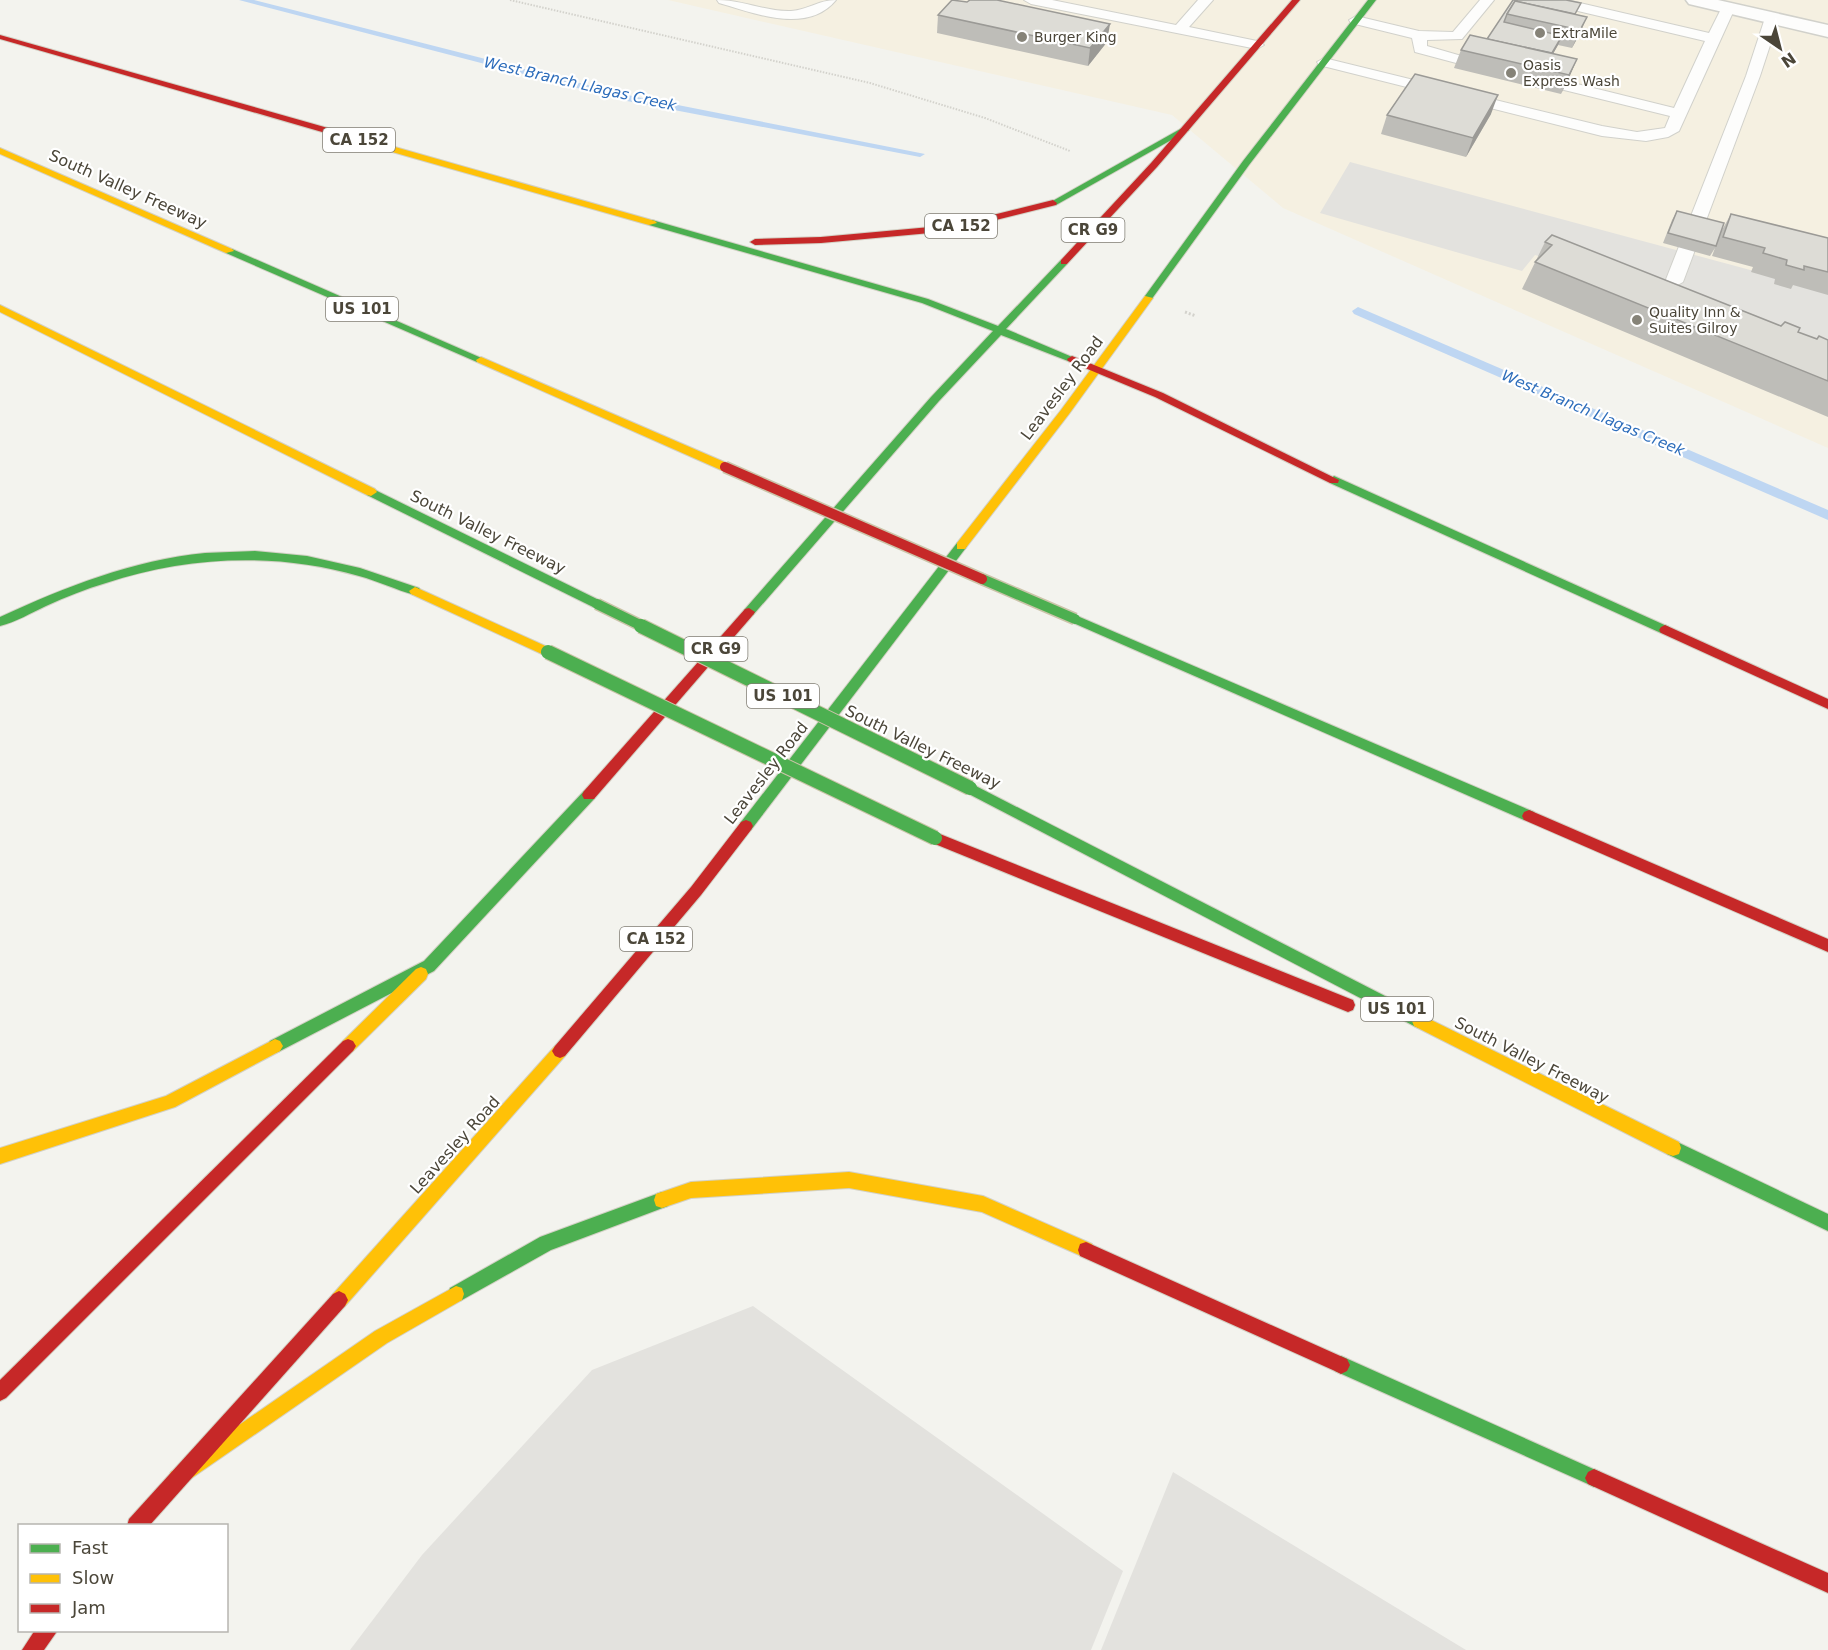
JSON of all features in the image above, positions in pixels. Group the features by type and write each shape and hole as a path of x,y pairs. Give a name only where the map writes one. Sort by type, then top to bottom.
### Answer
{"main road":[{"name":"CA 152","path":"0,37 717,242 822,240 952,228 1050,204 1185,130 1296,0"},
{"name":"Leavesley Road","path":"138,1524 616,988 765,802 1098,368 1246,163 1372,0"},
{"name":"CR G9","path":"0,1392 429,966 556,833 1000,329 1185,130"},
{"name":"South Valley Freeway","path":"0,151 1828,946"},
{"path":"717,242 908,296 1098,368 1159,395 1337,482 1828,704"},
{"name":"South Valley Freeway","path":"0,308 970,788 1532,1079 1828,1223"},
{"path":"0,622 45,598 120,571 194,556 266,554 330,563 388,581 548,652 935,838 1366,1012"},
{"path":"0,1156 169,1102 429,966"},
{"path":"1388,1021 1532,1079"},
{"path":"177,1478 381,1337 546,1243 691,1190 849,1180 982,1204 1828,1583"},
{"path":"32,1650 46,1632"}],"street":[{"path":"1695,0 1828,31"}],"lane":[{"path":"724,0 787,17 798,16 821,7 829,0"},
{"path":"1031,0 1257,45"},
{"path":"1180,29 1206,0"},
{"path":"1356,20 1419,35 1457,36 1487,0"},
{"path":"1549,0 1714,39"},
{"path":"1324,62 1602,131 1636,136 1660,136 1671,131 1728,8"},
{"path":"1674,282 1753,76 1772,18"},
{"path":"1419,35 1420,50 1460,60"},
{"path":"1565,86 1679,114"}],"path":[{"path":"510,0 870,83 1035,136 1112,170"},
{"path":"1147,300 1196,316"}],"shaded area":[{"path":"668,0 1828,0 1828,448 1283,208 1172,115"},
{"path":"1350,162 1828,291 1828,356 1577,267 1535,255 1522,271 1320,213"},
{"path":"753,1306 1123,1571 1091,1650 350,1650 422,1555 592,1370"},
{"path":"1173,1472 1466,1650 1101,1650"}],"building":[{"path":"952,0 967,2 997,0 1110,24 1090,48 938,15"},
{"path":"1513,0 1566,0 1581,3 1575,14 1515,1 1507,14 1504,22 1562,36 1552,53 1487,39"},
{"path":"1515,1 1587,17 1580,30 1507,14"},
{"path":"1470,35 1577,59 1569,75 1461,50"},
{"path":"1415,74 1498,95 1473,138 1387,115"},
{"path":"1677,211 1724,223 1716,246 1668,233"},
{"path":"1731,214 1828,238 1828,272 1804,266 1804,270 1786,265 1787,260 1763,253 1765,248 1723,237"},
{"path":"1552,235 1781,326 1785,322 1800,328 1798,332 1817,339 1819,336 1828,340 1828,381 1535,262 1552,245 1545,242"}],"waterway":[{"name":"West Branch Llagas Creek","path":"243,0 627,98 920,154"},
{"name":"West Branch Llagas Creek","path":"1358,311 1828,515"}],"traffic: fast":[{"path":"1148,298 1246,163 1372,0"},
{"path":"1053,203 1185,130"},
{"path":"652,223 925,301 1072,359"},
{"path":"229,251 481,360"},
{"path":"749,612 935,399 1064,262"},
{"path":"1334,480 1665,630"},
{"path":"371,492 597,604"},
{"path":"746,826 961,546"},
{"path":"0,622 52,598 103,579 154,566 204,557 255,555 307,560 360,572 415,591"},
{"path":"982,579 1075,619"},
{"path":"597,604 970,788"},
{"path":"1075,619 1529,816"},
{"path":"548,652 935,838"},
{"path":"970,788 1419,1021"},
{"path":"429,966 589,795"},
{"path":"275,1046 429,966"},
{"path":"1673,1148 1828,1223"},
{"path":"456,1294 546,1243 662,1200"},
{"path":"1341,1365 1594,1478"}],"traffic: slow":[{"path":"332,132 652,223"},
{"path":"0,151 229,251"},
{"path":"961,546 1065,412 1148,298"},
{"path":"0,308 371,492"},
{"path":"481,360 725,467"},
{"path":"415,591 548,652"},
{"path":"348,1046 421,974"},
{"path":"1419,1021 1673,1148"},
{"path":"0,1156 169,1102 275,1046"},
{"path":"339,1300 560,1051"},
{"path":"662,1200 691,1190 849,1180 983,1204 1086,1250"},
{"path":"177,1478 381,1337 456,1294"}],"traffic: jam":[{"path":"1064,262 1154,165 1296,0"},
{"path":"0,37 332,132"},
{"path":"755,242 821,240 952,228 1053,203"},
{"path":"1072,359 1159,395 1334,480"},
{"path":"725,467 982,579"},
{"path":"589,795 749,612"},
{"path":"1665,630 1828,704"},
{"path":"1529,816 1828,946"},
{"path":"560,1051 696,891 746,826"},
{"path":"935,838 1348,1005"},
{"path":"0,1392 348,1046"},
{"path":"1086,1250 1341,1365"},
{"path":"138,1524 339,1300"},
{"path":"1594,1478 1828,1583"},
{"path":"32,1650 46,1632"}],"place":[{"name":"ExtraMile","path":"1540,33"},
{"name":"Burger King","path":"1022,37"},
{"name":"Oasis Express Wash","path":"1511,73"},
{"name":"Quality Inn & Suites Gilroy","path":"1637,320"}]}
